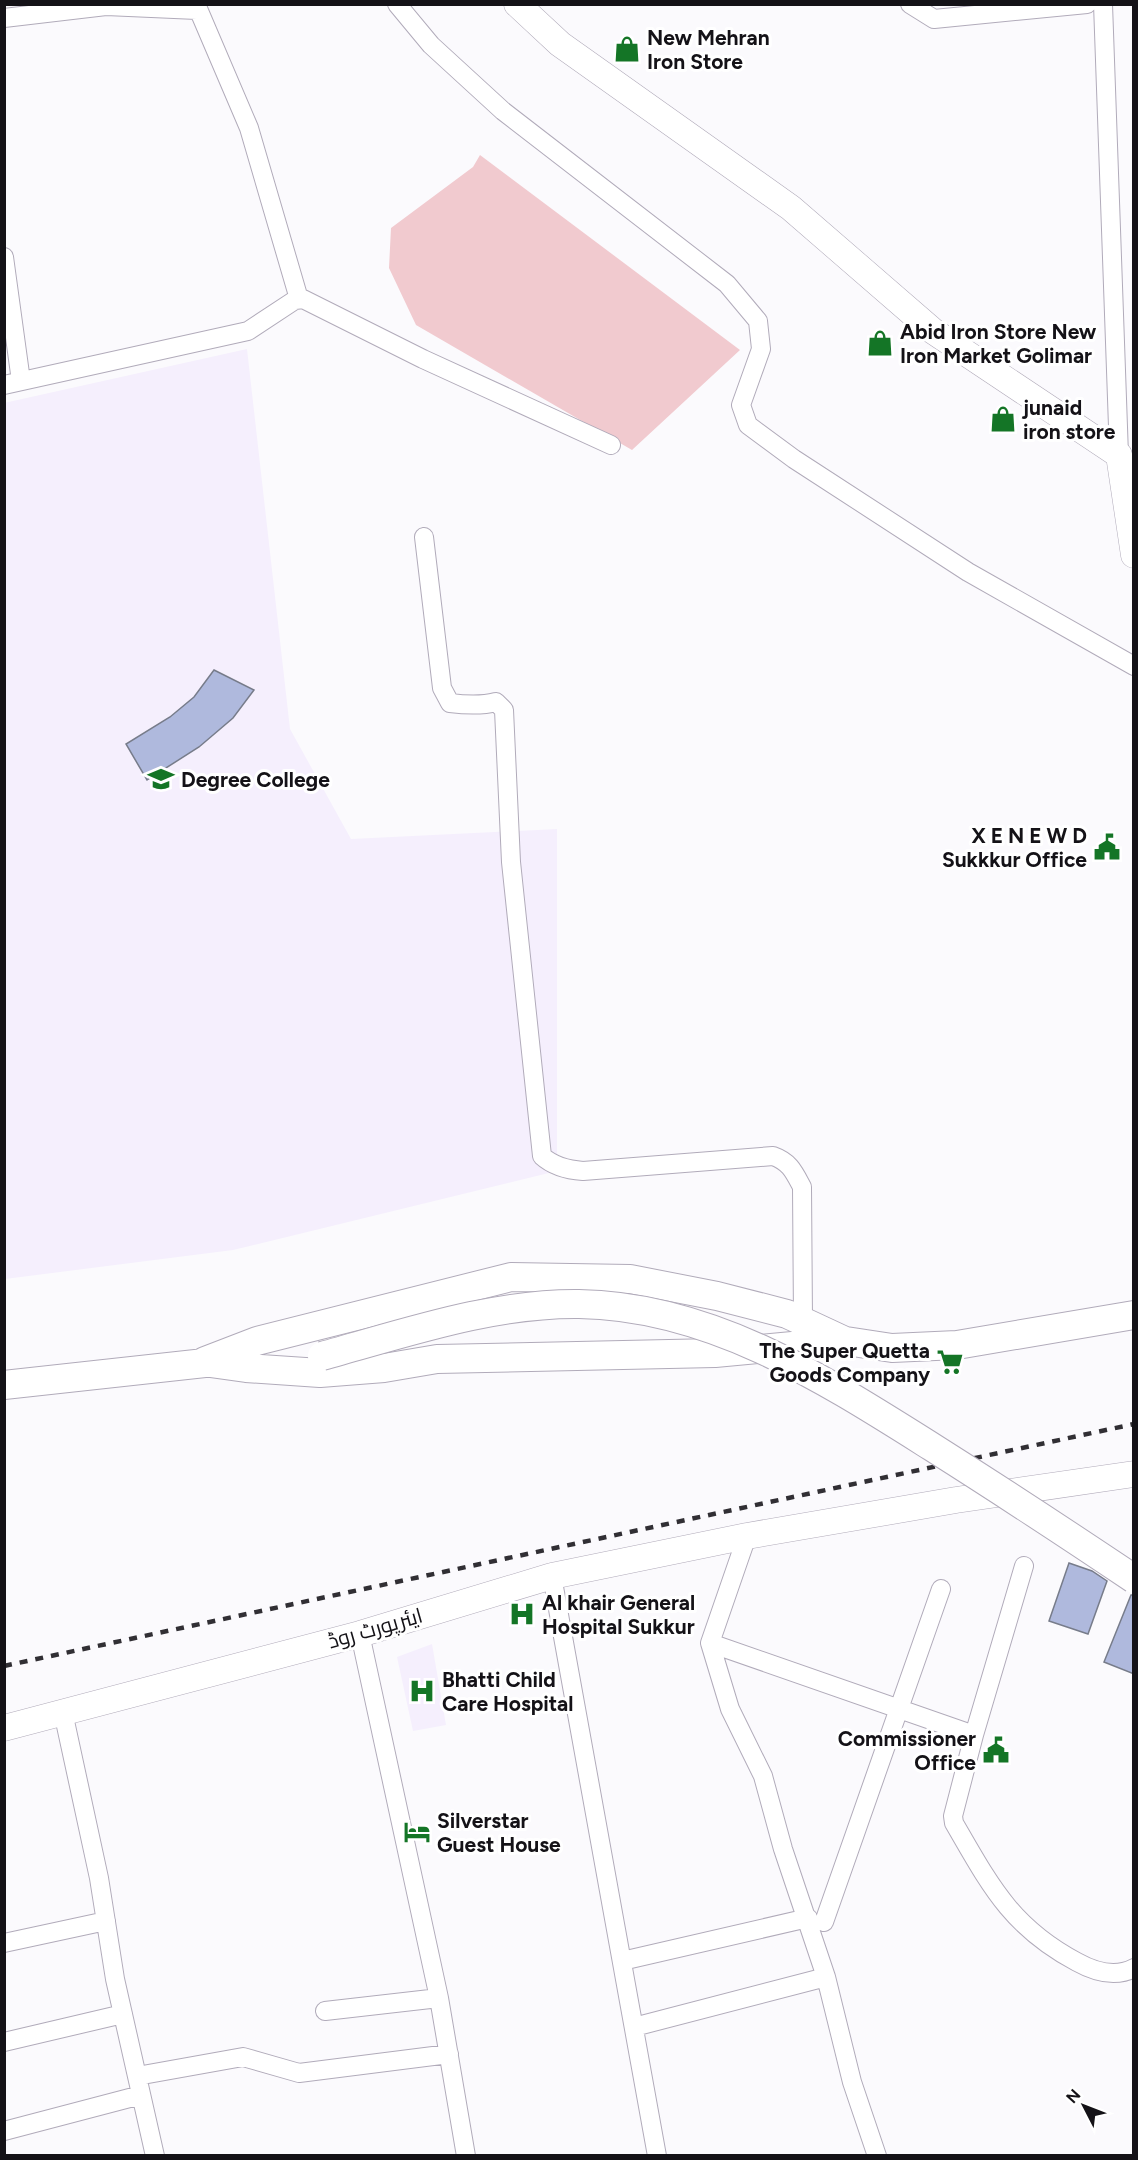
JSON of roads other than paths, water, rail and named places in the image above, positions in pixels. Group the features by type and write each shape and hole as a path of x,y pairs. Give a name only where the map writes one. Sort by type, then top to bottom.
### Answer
{"main road":[{"path":"517,4 560,44 791,208 933,332 1119,455 1134,555"},
{"path":"203,1362 257,1341 511,1276 577,1276 630,1280 717,1296 803,1320 846,1341"},
{"path":"4,1385 155,1370 203,1362 322,1356 474,1315 526,1308 580,1304 651,1311 697,1324 756,1346 837,1387 1134,1579"},
{"path":"203,1362 246,1368 320,1373 384,1368 437,1359 714,1353 846,1341 892,1348 957,1345 1134,1315"},
{"name":"ایئرپورٹ روڈ","path":"4,1728 360,1634 552,1576 747,1536 956,1500 1132,1475"}],"street":[{"path":"397,4 431,45 503,111 727,284 758,321 761,349 741,405 748,425 794,459 968,572 1134,666"},
{"path":"910,4 934,19 1086,4"},
{"path":"1103,4 1119,455"},
{"path":"4,18 106,6 197,7 249,128 299,299 611,445"},
{"path":"4,257 13,383 248,331 299,299"},
{"path":"424,537 442,687 446,698 450,703 460,704 485,705 496,702 504,710 511,862 542,1156 570,1170 584,1171 774,1156 784,1160 793,1168 802,1187 803,1320"},
{"path":"747,1536 710,1643 730,1709 764,1776 783,1849 816,1920 826,1977 852,2082 877,2156"},
{"path":"1024,1566 974,1735 953,1816 954,1822 995,1892 1021,1925 1049,1948 1102,1973 1124,1974 1134,1968"},
{"path":"552,1576 657,2156"},
{"path":"816,1920 941,1589"},
{"path":"360,1634 439,1998 466,2156"},
{"path":"710,1643 974,1735"},
{"path":"63,1712 99,1878 123,2014 155,2156"},
{"path":"621,1962 816,1920"},
{"path":"4,1943 106,1921"},
{"path":"633,2027 826,1977"},
{"path":"325,2011 439,1998"},
{"path":"4,2042 123,2014"},
{"path":"137,2076 243,2057 299,2073 449,2054"},
{"path":"4,2131 141,2095"}],"railway":[{"path":"4,1666 1134,1424"}],"place":[{"name":"New Mehran Iron Store","path":"627,49"},
{"name":"Abid Iron Store New Iron Market Golimar","path":"880,343"},
{"name":"junaid iron store","path":"1003,419"},
{"name":"Degree College","path":"161,779"},
{"name":"X E N E W D Sukkkur Office","path":"1107,847"},
{"name":"The Super Quetta Goods Company","path":"950,1362"},
{"name":"Al khair General Hospital Sukkur","path":"522,1614"},
{"name":"Bhatti Child Care Hospital","path":"422,1691"},
{"name":"Commissioner Office","path":"996,1750"},
{"name":"Silverstar Guest House","path":"417,1832"}]}
